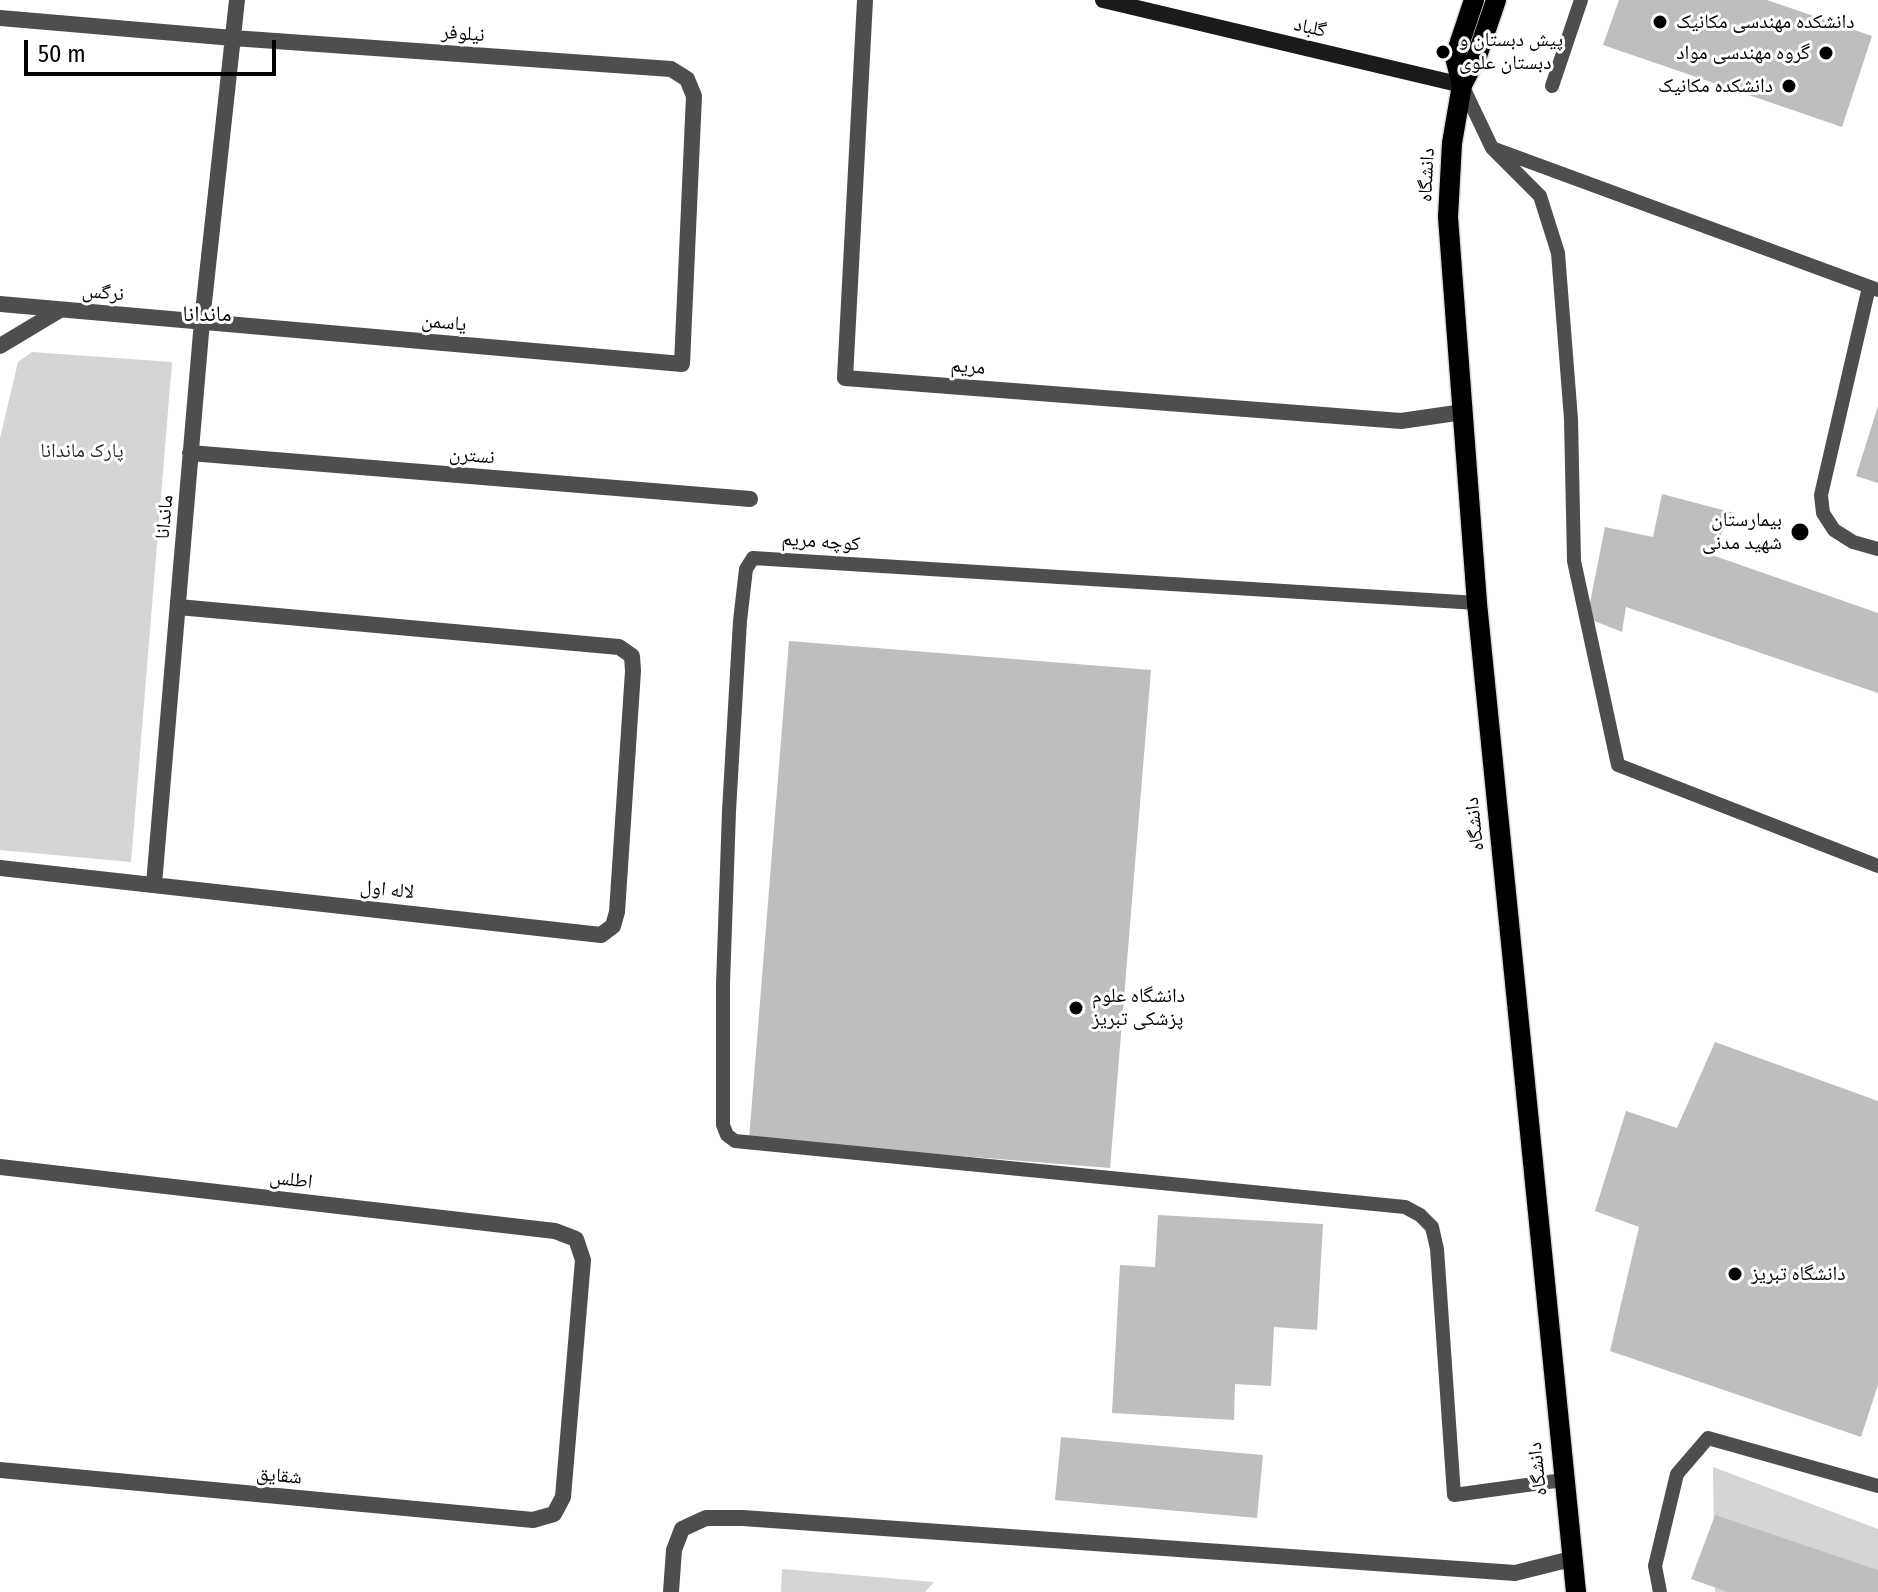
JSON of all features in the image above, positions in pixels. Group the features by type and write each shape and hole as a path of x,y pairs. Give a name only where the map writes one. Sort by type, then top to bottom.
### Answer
{"main road":[{"name":"گلباد","path":"1103,0 1462,85"},
{"name":"دانشگاه","path":"1462,85 1455,57 1474,0"},
{"name":"دانشگاه","path":"1496,0 1477,56 1462,85 1452,143 1448,217 1477,603 1576,1592"},
{"name":"دانشگاه","path":"1566,1592 1571,1559"}],"street":[{"name":"ماندانا","path":"154,884 202,321 237,0"},
{"name":"مریم","path":"865,0 845,378 1401,421 1463,412"},
{"name":"نیلوفر","path":"0,18 671,69 687,79 694,96 682,364"},
{"name":"نرگس","path":"0,304 202,321"},
{"path":"0,346 61,310"},
{"name":"یاسمن","path":"202,321 682,364"},
{"name":"نسترن","path":"190,453 750,499"},
{"name":"لاله اول","path":"154,884 601,935 613,926 617,912 632,656 619,647 178,607"},
{"path":"0,868 154,884"},
{"name":"اطلس","path":"0,1167 555,1231 576,1239 583,1260 563,1497 554,1514"},
{"name":"شقایق","path":"0,1470 533,1520 554,1514"},
{"path":"671,1592 674,1550 682,1529 706,1518 759,1519 1515,1573 1571,1559"}],"lane":[{"path":"1552,86 1581,0"},
{"path":"1462,85 1492,148 1540,196 1558,253 1571,419 1574,561 1618,765 1878,866"},
{"path":"1492,148 1874,288 1821,495 1823,513 1834,530 1853,542 1878,549"},
{"name":"کوچه مریم","path":"1477,603 753,558 746,569 740,621 725,937 723,1125 727,1135 735,1141 1405,1207 1420,1215 1432,1227 1437,1249 1454,1495 1563,1480"},
{"path":"1660,1592 1655,1566 1677,1474 1708,1438 1878,1486"}],"green space":[{"name":"پارک ماندانا","path":"32,352 172,362 131,862 0,850 0,438 18,362"},
{"path":"1713,1467 1878,1529 1878,1592 1715,1592"},
{"path":"782,1569 934,1582 925,1592 781,1592"}],"building":[{"name":"دانشکده مکانیک","path":"1619,0 1767,0 1872,36 1842,127 1603,45"},
{"path":"1878,406 1878,483 1856,476"},
{"path":"1662,494 1734,513 1709,554 1878,613 1878,693 1626,607 1622,632 1587,618 1605,527 1653,537"},
{"path":"789,641 1151,670 1110,1168 749,1139"},
{"path":"1715,1042 1878,1101 1878,1385 1861,1437 1610,1351 1639,1227 1595,1211 1626,1111 1677,1128"},
{"path":"1158,1215 1323,1224 1317,1330 1274,1327 1271,1386 1235,1384 1234,1420 1112,1413 1120,1265 1155,1267"},
{"path":"1061,1437 1263,1455 1257,1518 1055,1500"},
{"path":"1715,1515 1878,1570 1878,1592 1728,1592 1691,1579"}],"place":[{"name":"دانشکده مهندسی مکانیک","path":"1660,22"},
{"name":"پیش دبستان و دبستان علوی","path":"1443,52"},
{"name":"گروه مهندسی مواد","path":"1826,53"},
{"name":"دانشکده مکانیک","path":"1789,86"},
{"name":"بیمارستان شهید مدنی","path":"1800,532"},
{"name":"دانشگاه علوم پزشکی تبریز","path":"1076,1008"},
{"name":"دانشگاه تبریز","path":"1735,1274"}],"district":[{"name":"ماندانا","path":"207,315"}]}
